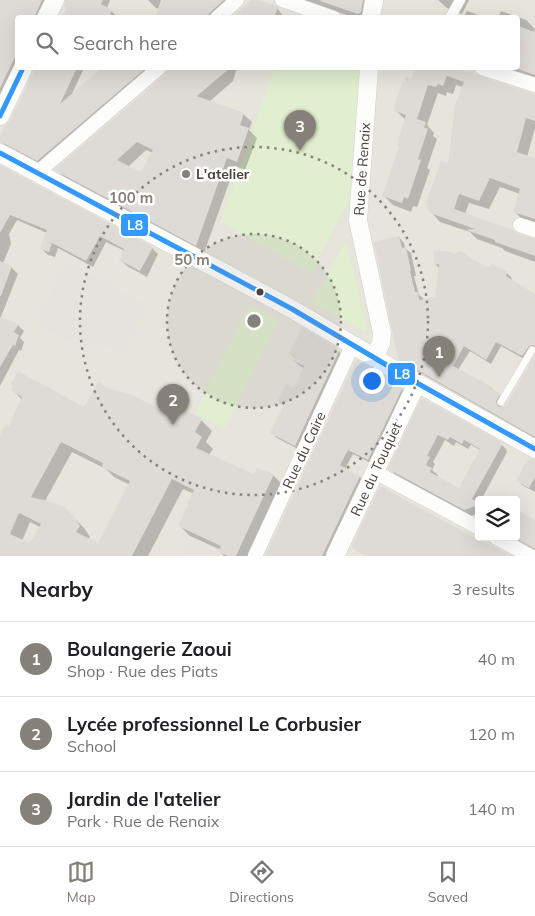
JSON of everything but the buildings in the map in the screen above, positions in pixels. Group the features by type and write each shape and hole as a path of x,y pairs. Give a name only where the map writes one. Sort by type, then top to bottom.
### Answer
{"street":[{"path":"48,15 55,0"},
{"path":"220,15 237,0"},
{"path":"282,0 325,15"},
{"path":"372,15 374,0"},
{"path":"452,15 460,0"},
{"path":"0,116 22,70"},
{"path":"37,173 157,70"},
{"name":"Rue de Renaix","path":"369,70 358,220 382,334 381,343 375,357"},
{"path":"488,70 535,85"},
{"path":"0,153 288,307 417,383 492,420 535,449"},
{"name":"Rue du Caire","path":"255,556 352,344"},
{"name":"Rue du Touquet","path":"339,555 374,472 417,383"},
{"path":"374,472 475,526"},
{"path":"502,541 530,556"}],"lane":[{"path":"501,402 532,350"}],"shaded area":[{"path":"0,0 535,0 535,556 0,556"},
{"path":"67,262 148,305 123,355 92,339 86,350 35,324"},
{"path":"197,539 211,547 214,556 184,556 182,544"}],"green space":[{"path":"273,70 360,70 350,198 311,273 221,222"},
{"path":"346,240 367,330 364,332 312,303"},
{"path":"250,305 279,320 224,429 195,414"}],"transit line":[{"name":"L8","path":"0,116 22,70"},
{"name":"L8","path":"0,153 292,309 417,383 535,449"}],"place":[{"name":"Jardin de l'atelier","path":"300,151"},
{"name":"L'atelier","path":"186,174"},
{"name":"Boulangerie Zaoui","path":"439,377"},
{"name":"Lycée professionnel Le Corbusier","path":"173,425"}]}
